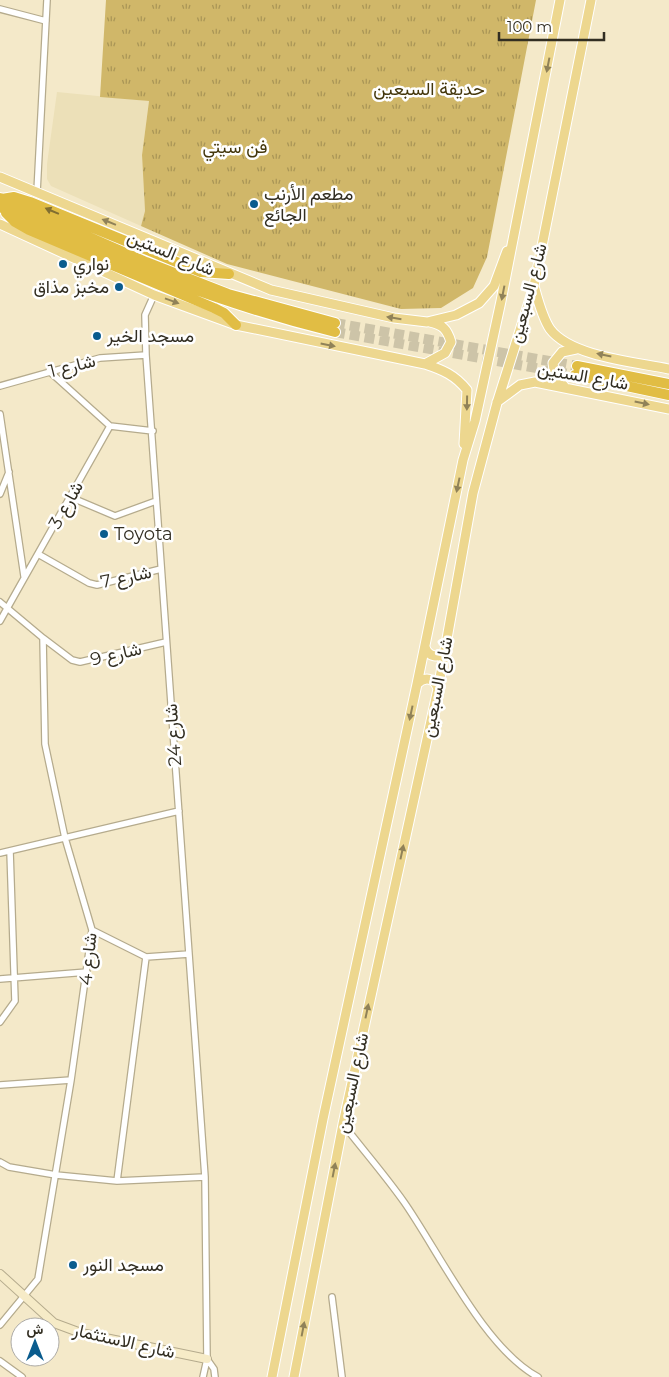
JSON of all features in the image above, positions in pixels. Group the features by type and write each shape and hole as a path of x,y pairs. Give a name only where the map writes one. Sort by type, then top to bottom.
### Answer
{"highway":[{"path":"229,274 201,272 14,197 1,203 15,222 224,312 236,325"},
{"name":"شارع الستين","path":"1,203 228,294 335,327"},
{"name":"شارع الستين","path":"669,384 576,370 669,395"}],"main road":[{"name":"شارع السبعين","path":"272,1377 325,1110 418,684 463,460 477,412 516,230 560,0"},
{"name":"شارع السبعين","path":"294,1377 343,1124 446,651 474,493 497,403 534,286 591,0"},
{"path":"0,177 193,256 229,274 293,296 394,318 439,324 447,330 451,342 445,353 425,364"},
{"path":"0,224 154,294 236,325 425,364 447,371 457,378 467,390 463,460"},
{"path":"427,322 456,315 479,303 494,286 516,230"},
{"name":"شارع الستين","path":"534,286 548,325 560,338 576,349 669,369"},
{"path":"565,387 554,377 553,363 562,352 576,349"},
{"name":"شارع الستين","path":"497,403 516,387 525,383 565,387 669,409"},
{"path":"425,647 428,653 434,656 441,655 446,651"},
{"path":"418,684 422,680 429,679 435,682 438,688"}],"street":[{"path":"37,192 47,0"},
{"path":"0,9 46,21"},
{"name":"شارع 24","path":"154,294 145,315 146,355 153,431 156,501 205,1177 207,1360"},
{"name":"شارع 1","path":"0,386 100,358 146,355"},
{"path":"49,372 110,426 153,431"},
{"path":"0,414 10,470 24,576"},
{"name":"شارع 3","path":"0,621 110,426"},
{"path":"0,494 10,470"},
{"path":"70,497 116,516 156,501"},
{"name":"شارع 7","path":"38,554 89,583 97,585 161,569"},
{"path":"0,602 43,638"},
{"name":"شارع 9","path":"43,638 72,660 80,662 166,642"},
{"name":"شارع 4","path":"0,1325 38,1279 71,1080 92,930 65,838 45,744 43,638"},
{"path":"0,853 179,811"},
{"path":"0,1022 15,1002 10,851"},
{"path":"92,930 146,957 189,954"},
{"path":"117,1181 146,957"},
{"path":"0,979 87,972"},
{"path":"0,1085 71,1080"},
{"path":"343,1124 404,1201 475,1311 500,1346 526,1371 538,1377"},
{"path":"0,1162 9,1167 56,1175 117,1181 205,1177"},
{"name":"شارع الاستثمار","path":"0,1274 24,1298 54,1323 82,1332 207,1360"},
{"path":"332,1297 342,1377"},
{"path":"203,1377 207,1360"},
{"path":"207,1360 214,1369 215,1377"},
{"path":"0,1361 22,1377"}],"shaded area":[{"path":"57,92 149,101 142,155 145,211 141,226 51,186 47,179 47,164"}],"green space":[{"path":"106,0 536,0 487,257 473,288 441,308 401,309 227,264 141,226 145,211 142,155 149,101 100,97"}],"tunnel":[{"path":"335,323 577,366"},
{"path":"335,332 575,375"}],"place":[{"name":"مطعم الأرنب الجائع","path":"254,204"},
{"name":"نواري","path":"63,264"},
{"name":"مخبز مذاق","path":"119,287"},
{"name":"مسجد الخير","path":"97,336"},
{"name":"Toyota","path":"104,534"},
{"name":"مسجد النور","path":"73,1265"}],"park label":[{"name":"حديقة السبعين","path":"429,89"},
{"name":"فن سيتي","path":"235,147"}]}
